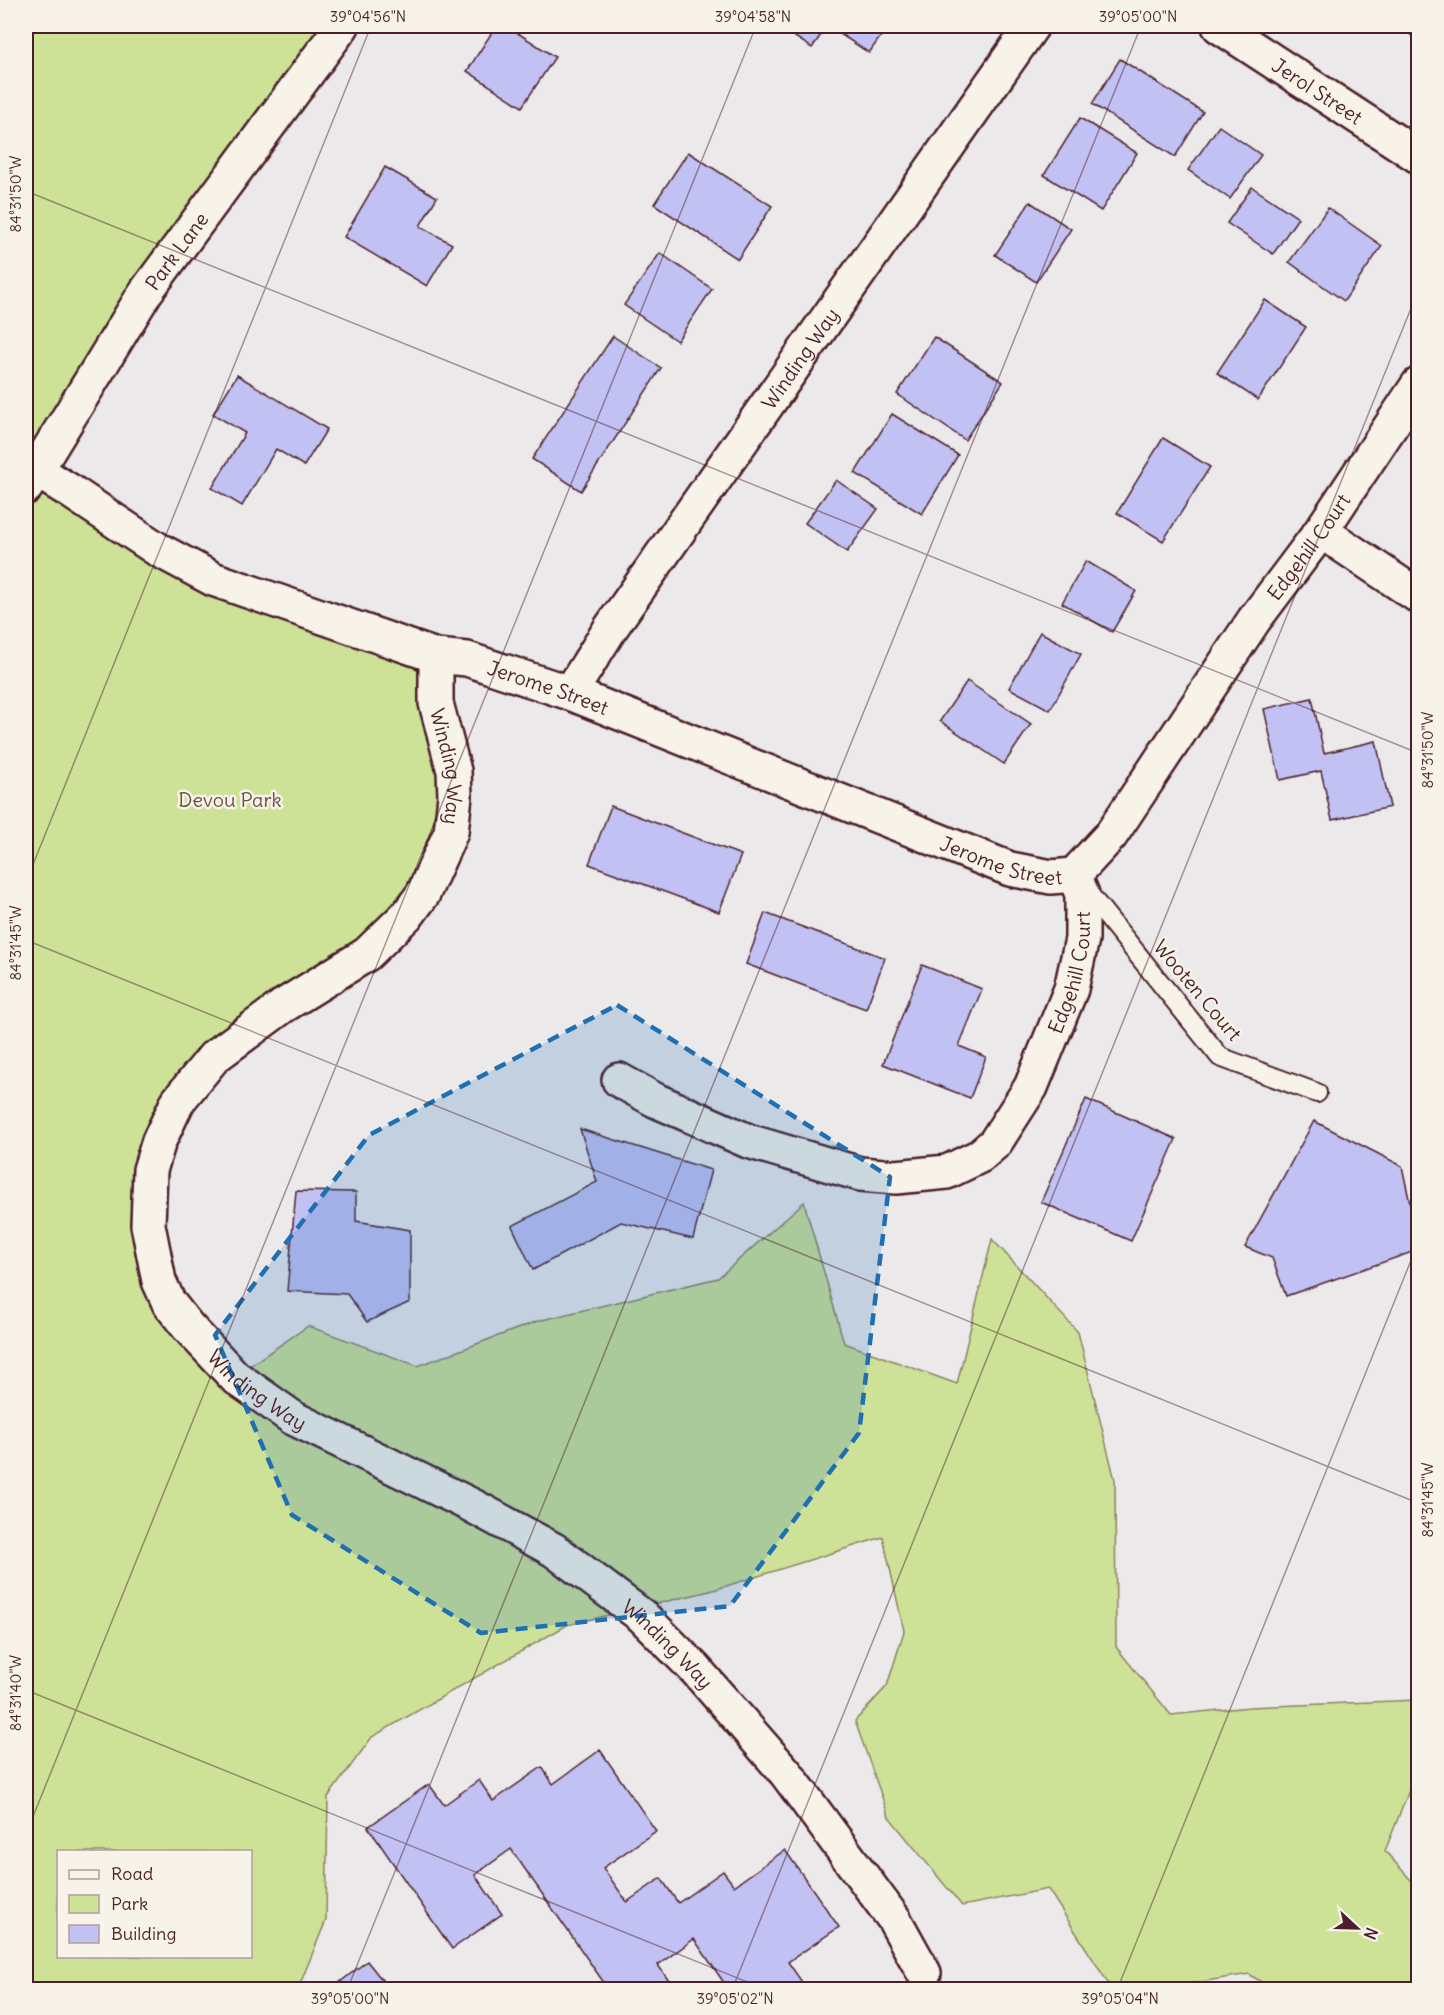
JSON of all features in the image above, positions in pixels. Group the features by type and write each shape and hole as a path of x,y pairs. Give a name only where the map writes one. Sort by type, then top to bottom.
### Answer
{"street":[{"name":"Park Lane","path":"31,479 145,293 342,26"},
{"name":"Winding Way","path":"570,693 609,629 1032,26"},
{"name":"Jerol Street","path":"1219,26 1419,156"},
{"name":"Edgehill Court","path":"619,1080 655,1100 748,1141 860,1174 896,1177 947,1172 980,1156 995,1143 1031,1087 1071,989 1082,939 1082,894 1074,875 1111,835 1254,620 1322,531 1419,385"},
{"name":"Jerome Street","path":"31,479 70,491 157,549 213,579 436,656 467,659 570,693 1010,869 1052,877 1074,875"},
{"path":"1322,531 1419,596"},
{"name":"Winding Way","path":"436,656 436,703 454,771 455,796 451,832 423,894 409,913 367,954 283,1006 214,1057 178,1101 159,1141 150,1170 148,1225 159,1281 169,1302 188,1328 235,1377 293,1418 473,1506 555,1550 642,1616 696,1670 786,1773 894,1919 924,1973"}],"lane":[{"name":"Wooten Court","path":"1074,875 1220,1057 1317,1093"}],"highlighted area":[{"path":"617,1005 890,1177 859,1433 730,1606 481,1633 292,1515 215,1335 369,1135"}],"green space":[{"name":"Devou Park","path":"26,26 342,26 36,470 157,549 436,656 454,771 423,894 283,1006 159,1141 159,1281 235,1376 308,1326 418,1366 538,1321 718,1278 804,1202 844,1343 957,1384 992,1239 1078,1332 1115,1480 1116,1647 1171,1715 1250,1707 1418,1700 1418,1775 1414,1778 1385,1851 1418,1888 1418,1989 1272,1989 1249,1974 1157,1989 1112,1989 1048,1889 962,1906 889,1817 855,1721 887,1686 904,1631 883,1537 710,1591 567,1625 372,1737 328,1797 326,1920 298,1989 26,1990"}],"building":[{"path":"496,26 507,26 555,57 522,107 467,71"},
{"path":"778,26 827,26 812,48"},
{"path":"828,26 888,26 869,53"},
{"path":"1398,26 1418,26 1418,40"},
{"path":"1120,59 1203,112 1175,157 1092,104"},
{"path":"1080,118 1137,153 1101,211 1044,175"},
{"path":"1219,126 1261,155 1230,199 1188,170"},
{"path":"688,152 772,206 738,259 654,204"},
{"path":"385,167 437,197 420,226 452,244 427,286 344,237"},
{"path":"1252,187 1298,218 1273,254 1227,223"},
{"path":"1030,202 1071,229 1036,282 995,255"},
{"path":"1328,208 1382,246 1344,301 1289,262"},
{"path":"660,253 712,289 677,341 624,305"},
{"path":"1265,300 1306,327 1258,400 1217,373"},
{"path":"613,336 661,368 581,491 532,459"},
{"path":"934,337 1003,382 965,440 897,394"},
{"path":"237,375 327,429 304,466 276,449 242,506 212,488 245,433 213,414"},
{"path":"892,414 958,455 922,514 855,473"},
{"path":"1163,438 1210,467 1163,541 1117,513"},
{"path":"836,480 878,509 847,552 805,523"},
{"path":"1086,561 1136,591 1112,632 1062,603"},
{"path":"1040,632 1081,654 1050,710 1009,688"},
{"path":"967,681 1031,724 1004,764 940,721"},
{"path":"1312,698 1324,753 1376,741 1390,807 1332,820 1321,771 1280,780 1264,709"},
{"path":"611,806 741,855 719,912 589,864"},
{"path":"765,913 885,958 866,1009 746,964"},
{"path":"922,965 982,989 959,1046 986,1057 970,1098 883,1064"},
{"path":"1086,1099 1176,1139 1131,1241 1041,1202"},
{"path":"1314,1121 1402,1166 1418,1250 1286,1296 1272,1258 1245,1247"},
{"path":"580,1129 711,1170 693,1239 621,1222 533,1270 512,1226 597,1182"},
{"path":"296,1191 356,1192 356,1221 410,1230 410,1302 367,1322 347,1294 287,1291"},
{"path":"600,1750 656,1831 603,1868 627,1902 661,1878 678,1903 723,1871 734,1886 785,1850 839,1927 788,1962 802,1982 792,1990 729,1990 694,1939 658,1965 675,1990 609,1990 511,1849 475,1875 502,1914 452,1949 368,1827 429,1784 444,1805 479,1780 493,1801 542,1767 553,1784"},
{"path":"367,1961 390,1990 330,1990"}]}
